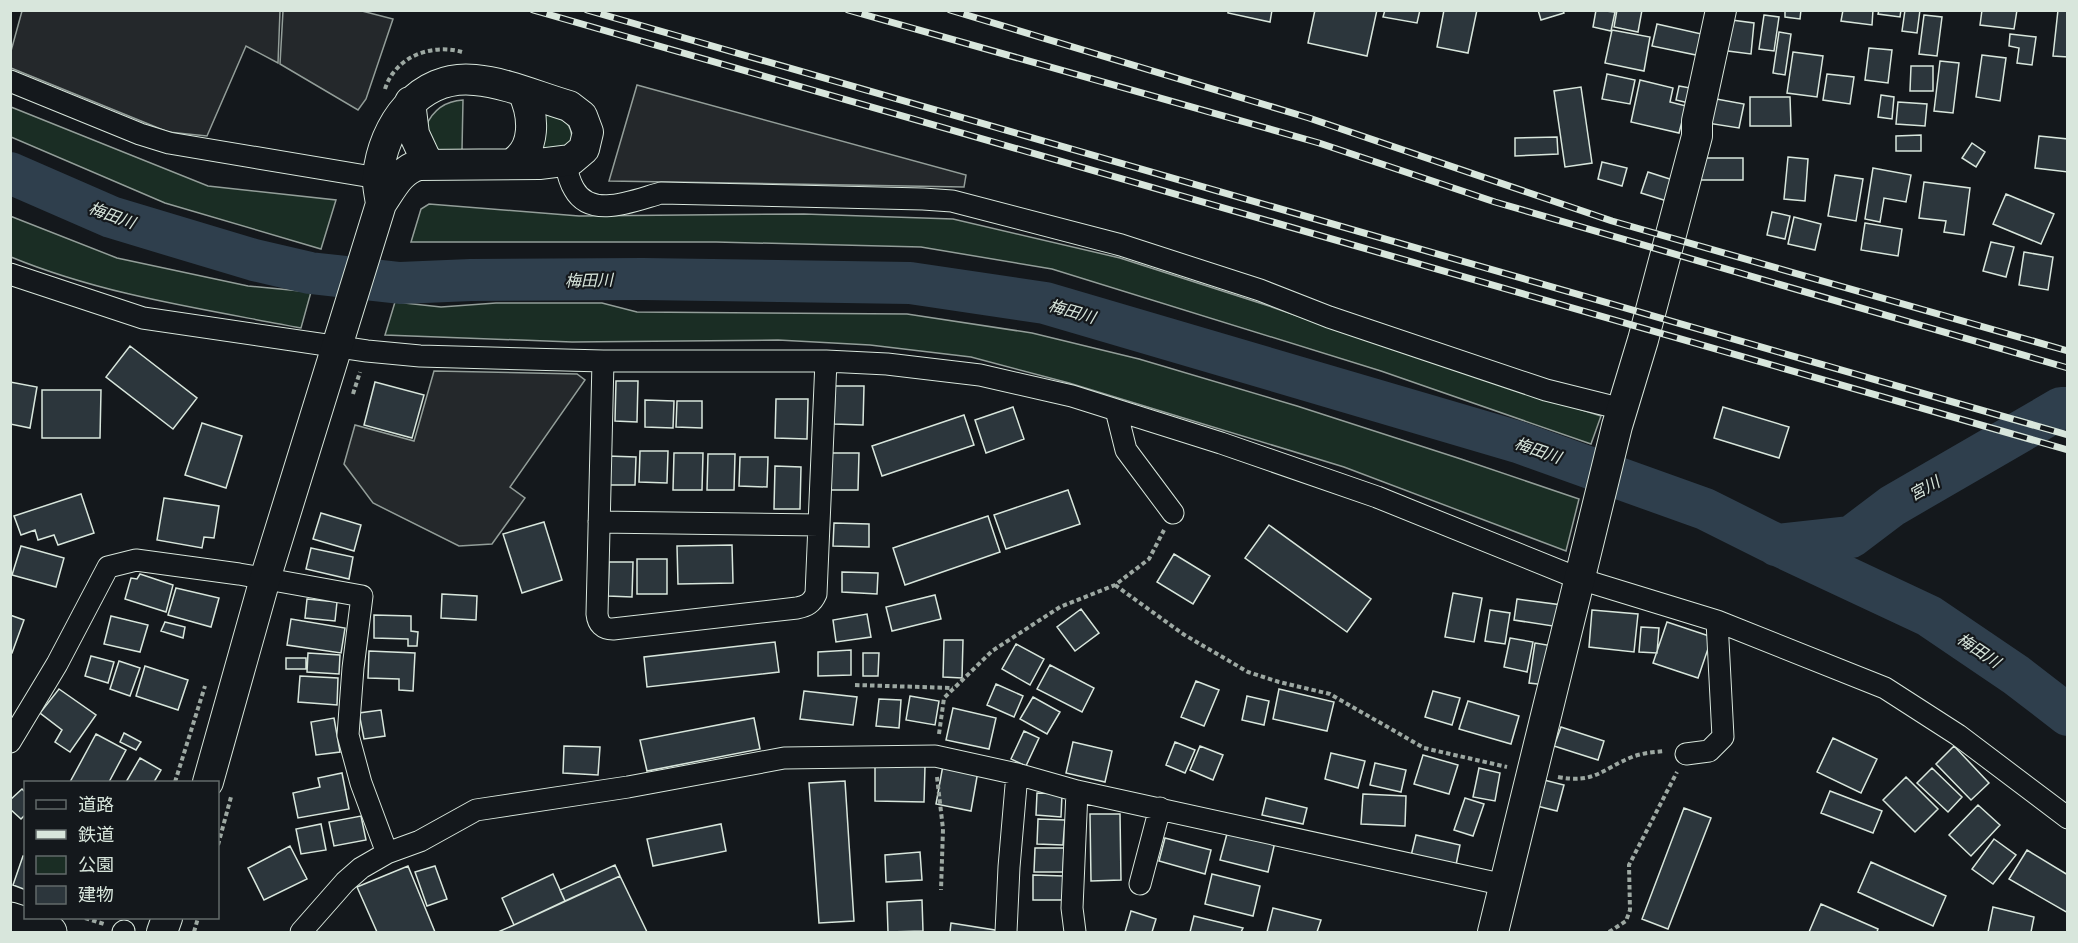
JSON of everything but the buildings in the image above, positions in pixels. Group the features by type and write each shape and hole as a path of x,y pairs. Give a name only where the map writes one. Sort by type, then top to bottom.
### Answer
{"highway":[{"path":"10,919 50,933"}],"street":[{"path":"1493,933 1620,418 1697,136 1697,121 1720,10"},
{"path":"209,781 265,579 340,340 380,191 395,122 410,102 422,93 451,81 467,79 490,82 569,106 578,111 584,119 588,132 585,146 577,156 565,162 415,166 380,191"},
{"path":"10,81 140,134 169,143 380,191"},
{"path":"511,164 522,153 531,132 530,110 523,92"},
{"path":"410,102 414,134 428,164"},
{"path":"565,162 578,195 589,203 603,206 661,194 952,201 1121,245 1260,290 1329,317 1546,390 1620,418"},
{"path":"10,274 143,318 340,340 420,356 603,361 826,361 886,364 980,375 1072,396 1232,447 1582,569 1792,649 1886,688 1958,735 2067,818"},
{"path":"603,361 598,619 603,627 613,629 797,608 809,604 816,594 826,361"},
{"path":"1116,410 1125,450 1173,513"},
{"path":"599,522 819,525"},
{"path":"10,742 57,664 108,567 136,560 362,596 352,668 348,735 361,783 387,853"},
{"path":"1686,754 1709,751 1723,737 1717,621"},
{"path":"301,933 345,882 361,868 387,853 420,841 476,810 628,787 784,758 935,756 1077,790 1505,885"},
{"path":"1006,933 1017,774"},
{"path":"1075,933 1072,908 1077,790"},
{"path":"1140,884 1160,808"}],"path":[{"path":"387,83 402,64 416,55 440,49 464,53"},
{"path":"941,890 943,829 935,756 944,698 992,651 1060,607 1115,585 1149,559 1173,513"},
{"path":"1115,585 1183,634 1248,672 1330,694 1424,748 1574,780 1598,776 1634,756 1665,751 1686,754 1629,865 1630,910 1626,921 1609,933"},
{"path":"855,685 954,688"}],"green space":[{"path":"463,100 462,150 438,151 426,126 440,107"},
{"path":"11,107 208,186 336,200 321,249 165,203 11,137"},
{"path":"544,114 562,120 569,126 572,144 540,151"},
{"path":"429,204 579,216 804,214 953,219 1120,258 1601,416 1591,444 1381,371 1052,269 921,247 716,242 411,242 421,209"},
{"path":"10,216 117,258 248,286 311,292 301,328 117,291 11,257"},
{"path":"395,302 441,307 496,303 602,303 637,312 907,314 1032,333 1139,359 1297,406 1579,499 1566,551 1344,467 1069,383 971,357 870,345 778,340 572,342 385,335"}],"shaded area":[{"path":"22,11 280,11 278,63 246,46 207,136 168,132 11,68 11,51"},
{"path":"283,11 362,11 393,19 366,99 358,110 280,64"},
{"path":"637,85 966,175 964,187 609,181"},
{"path":"434,371 577,374 585,380 510,487 525,498 492,544 459,546 373,503 344,464 355,425 414,441"}],"waterway":[{"name":"梅田川","path":"10,173 111,217 254,260 310,273 400,283 471,280 643,279 910,283 1045,303 1518,442 1705,509 1929,616 2016,675 2068,715"},
{"name":"宮川","path":"1776,545 1851,537 1892,506 2061,408 2068,408"}],"railway":[{"path":"533,10 2068,450"},
{"path":"587,10 2068,435"},
{"path":"848,10 1319,143 1495,202 2068,368"},
{"path":"950,10 1309,118 1612,221 2068,351"}]}
